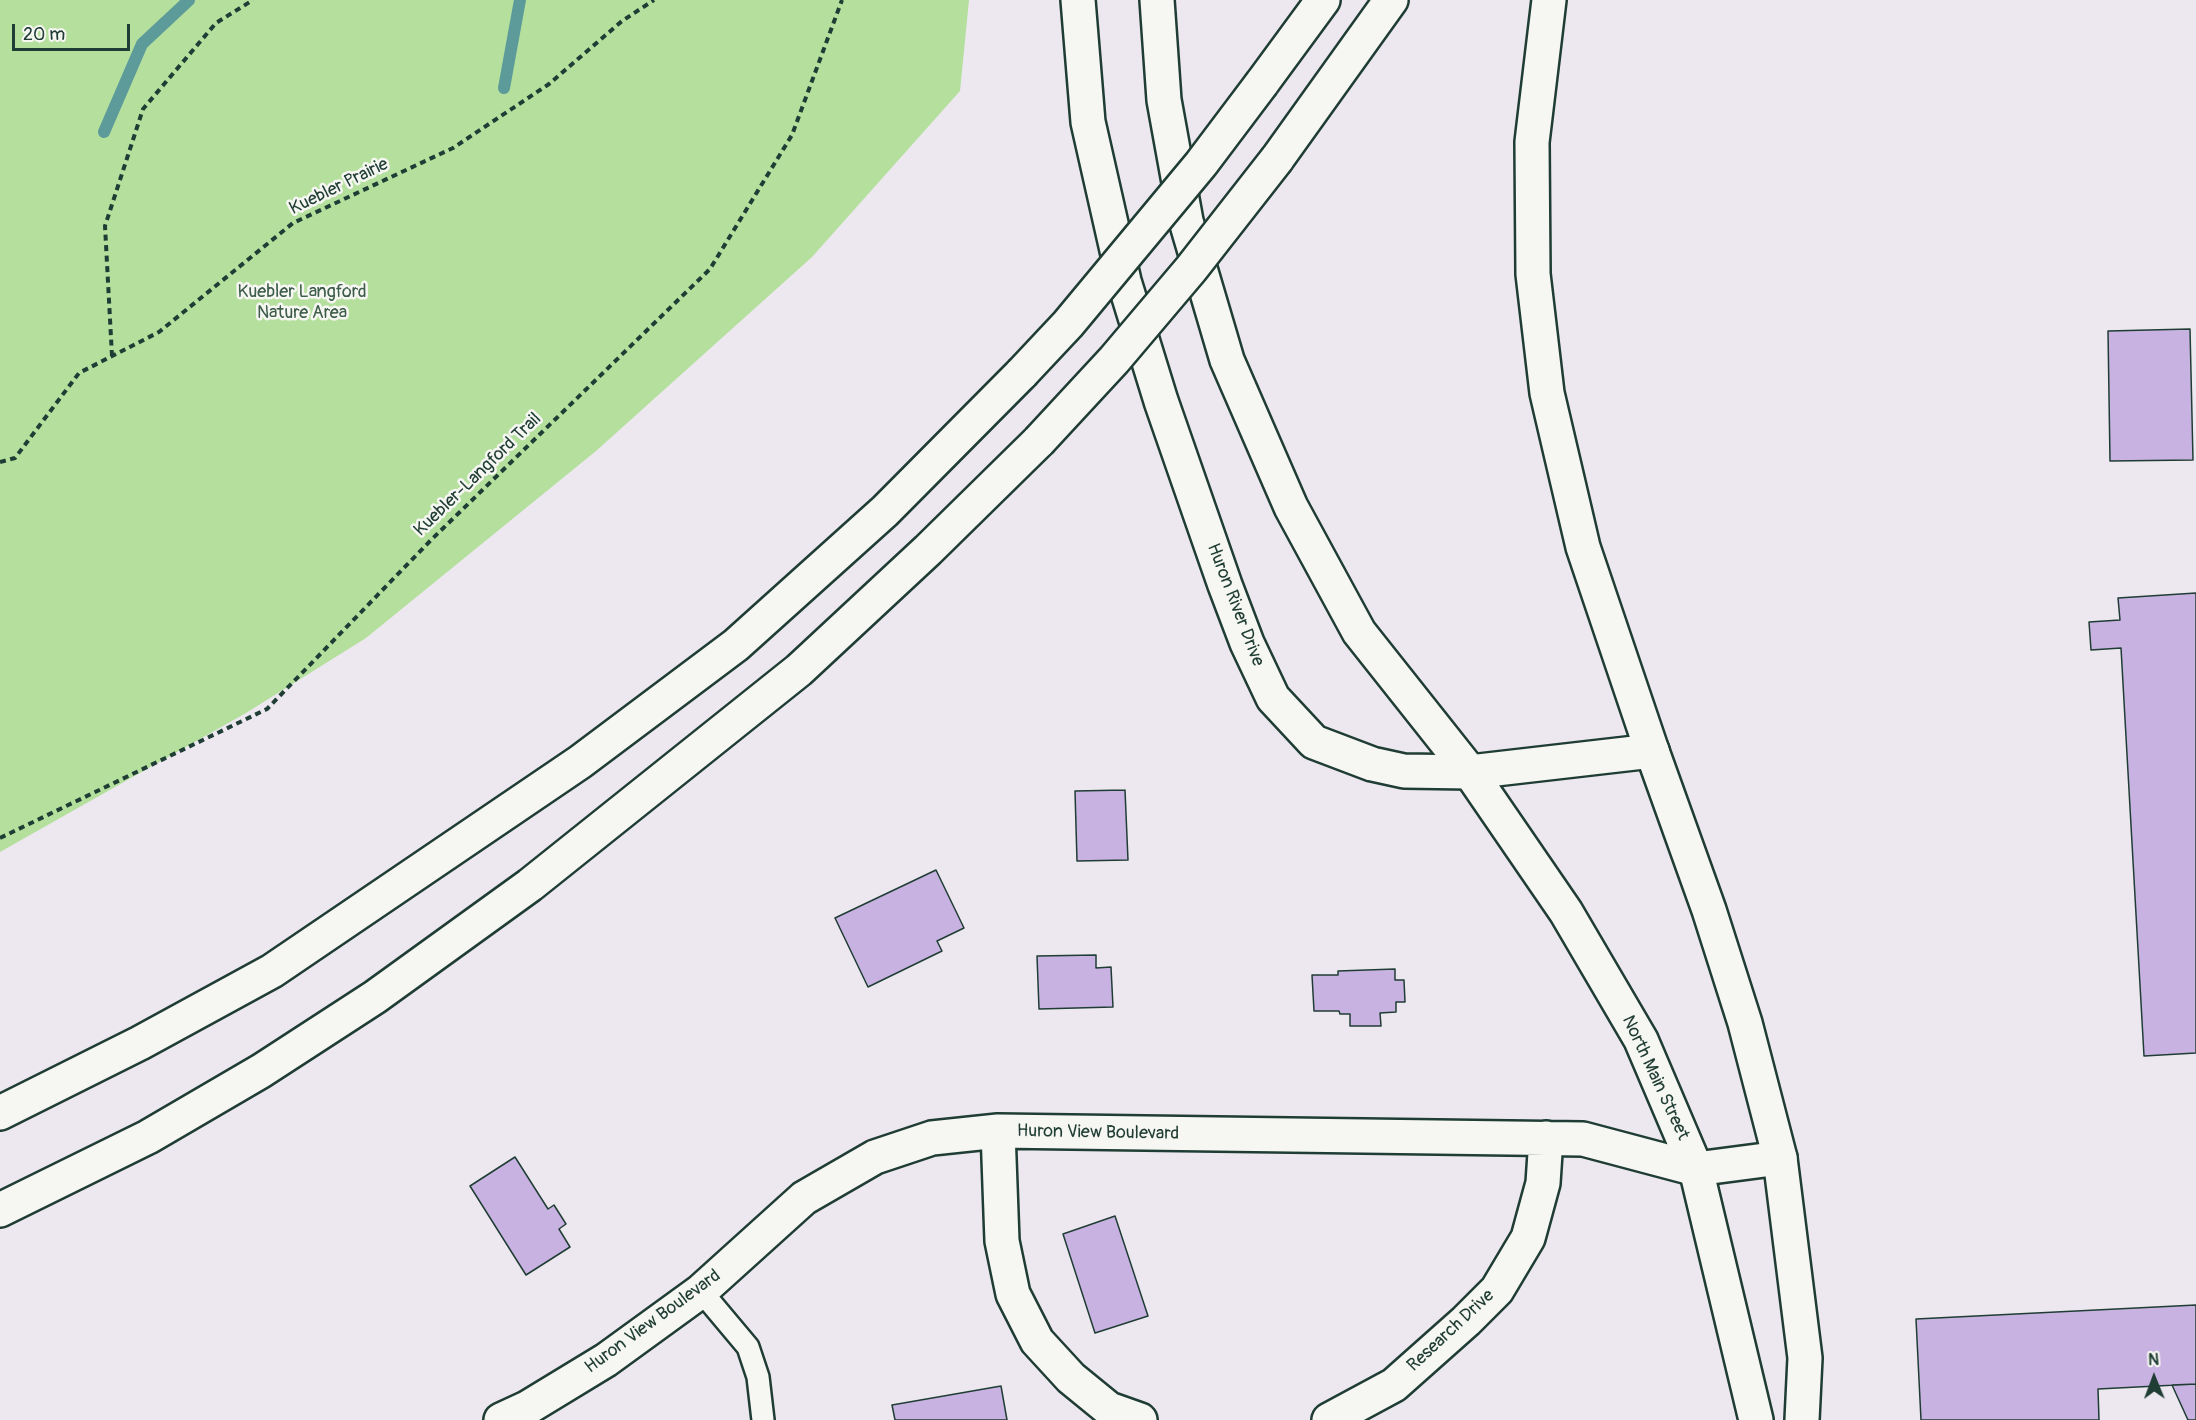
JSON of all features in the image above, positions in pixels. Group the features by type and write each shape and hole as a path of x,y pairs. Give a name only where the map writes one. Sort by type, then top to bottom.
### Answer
{"main road":[{"name":"Huron River Drive","path":"1078,0 1088,122 1124,281 1161,401 1226,585 1247,643 1273,698 1314,742 1372,764 1404,771 1470,772 1652,751"},
{"name":"North Main Street","path":"1157,0 1164,100 1186,221 1227,360 1291,507 1359,632 1470,772 1566,912 1641,1040 1696,1169 1756,1420"},
{"path":"0,1113 140,1043 272,971 580,762 736,645 885,511 1068,324 1201,164 1323,0"},
{"path":"0,1210 148,1137 261,1071 375,997 530,885 799,670 928,550 1038,441 1114,360 1191,269 1277,159 1391,0"},
{"path":"1549,0 1532,142 1533,274 1547,393 1583,547 1652,751 1710,910 1744,1023 1780,1158 1805,1358 1802,1420"},
{"path":"998,1131 1002,1241 1012,1294 1037,1341 1071,1378 1109,1409 1140,1420"},
{"name":"Huron View Boulevard","path":"520,1416 606,1360 701,1291 804,1198 875,1157 932,1138 998,1131 1546,1138 1583,1139 1696,1169 1780,1158"},
{"name":"Research Drive","path":"1329,1420 1394,1385 1497,1290 1528,1238 1544,1183 1546,1138"}],"lane":[{"path":"701,1291 748,1347 759,1377 763,1420"}],"path":[{"path":"112,356 105,226 143,109 216,23 253,0"},
{"name":"Kuebler Prairie","path":"0,462 15,458 79,373 159,332 293,223 453,148 549,84 622,21 654,0"},
{"name":"Kuebler-Langford Trail","path":"0,837 267,710 431,540 710,269 792,135 842,0"}],"green space":[{"name":"Kuebler Langford Nature Area","path":"0,0 969,0 960,91 812,257 596,451 366,638 246,713 0,852"}],"building":[{"path":"2190,329 2193,460 2110,461 2108,331"},
{"path":"2196,593 2196,1053 2144,1056 2121,648 2091,650 2089,622 2120,620 2118,598"},
{"path":"1125,790 1128,860 1077,861 1075,791"},
{"path":"936,870 964,928 937,941 942,951 868,987 835,918"},
{"path":"1096,955 1096,968 1111,967 1113,1007 1039,1009 1037,956"},
{"path":"1395,969 1395,980 1404,980 1405,1002 1396,1002 1396,1012 1380,1013 1381,1026 1350,1026 1350,1014 1340,1014 1339,1011 1314,1011 1312,975 1338,975 1338,971"},
{"path":"515,1157 548,1209 554,1205 566,1224 559,1229 570,1247 526,1275 470,1186"},
{"path":"1115,1216 1148,1316 1095,1333 1063,1234"},
{"path":"2196,1305 2196,1384 2098,1389 2099,1420 1921,1420 1916,1319"},
{"path":"2196,1384 2196,1420 2188,1420 2172,1385"},
{"path":"1001,1386 1007,1420 895,1420 892,1405"}],"waterway":[{"path":"104,132 142,44 189,0"},
{"path":"504,88 520,0"}]}
